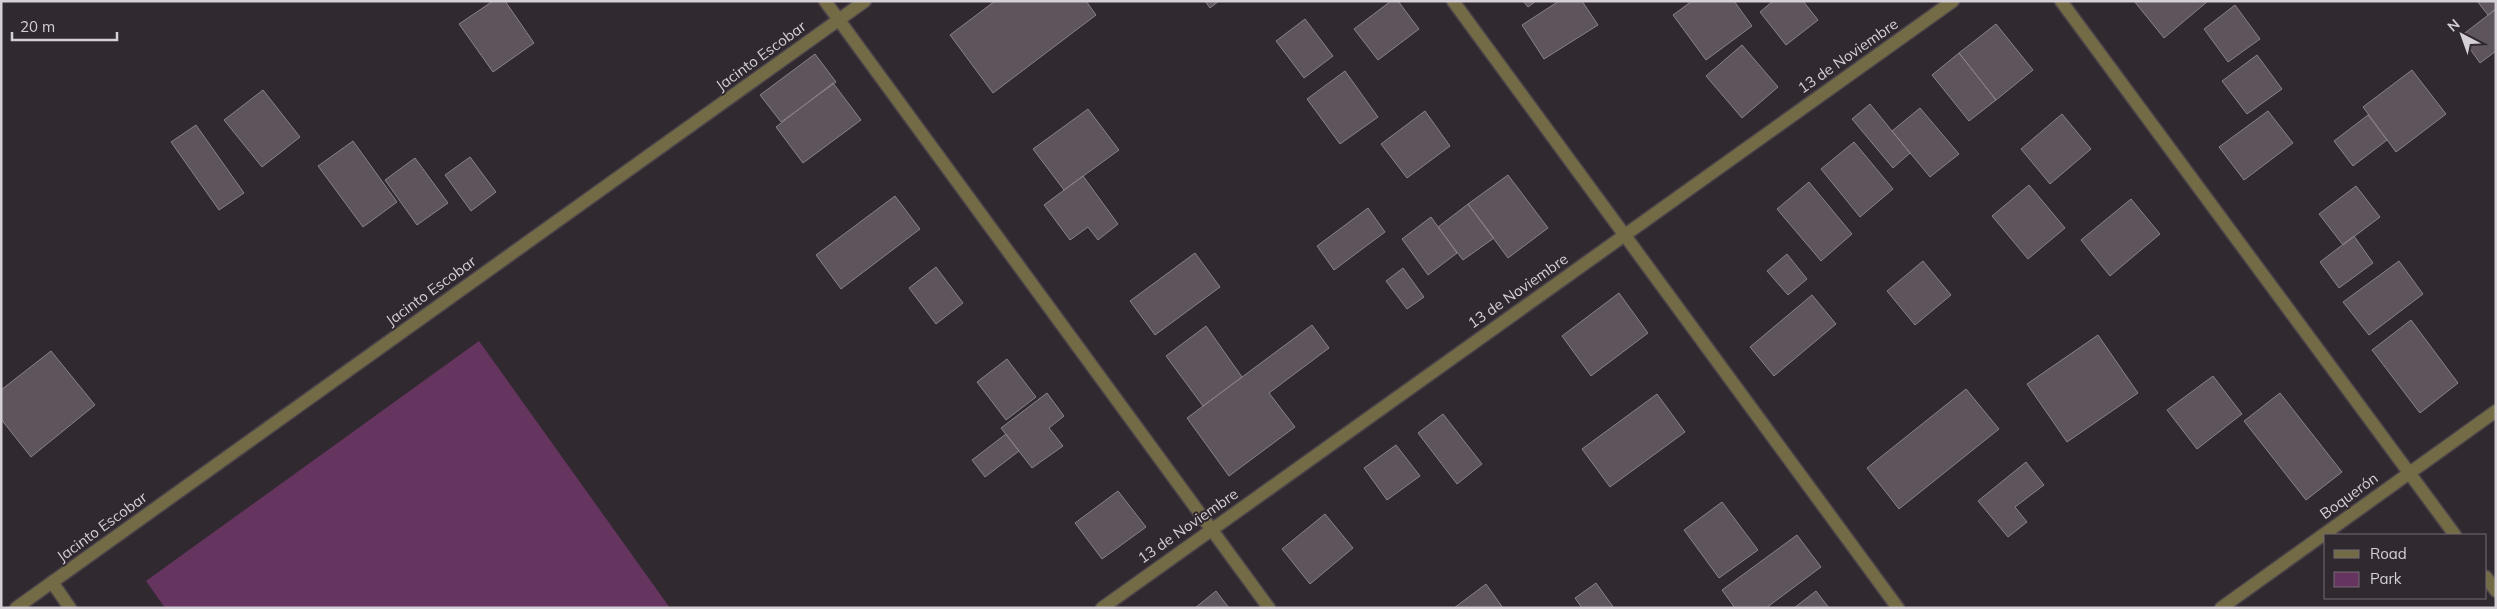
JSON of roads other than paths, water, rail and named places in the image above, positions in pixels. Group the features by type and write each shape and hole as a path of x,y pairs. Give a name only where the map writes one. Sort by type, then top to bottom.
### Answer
{"street":[{"path":"825,1 1269,608"},
{"name":"Jacinto Escobar","path":"16,608 865,1"},
{"path":"1453,1 1898,608"},
{"name":"13 de Noviembre","path":"1102,608 1953,1"},
{"path":"2062,1 2454,534"},
{"name":"Boquerón","path":"2324,534 2496,411"},
{"name":"Boquerón","path":"2221,608 2324,534"},
{"path":"2487,578 2496,591"},
{"path":"52,582 70,608"}]}
